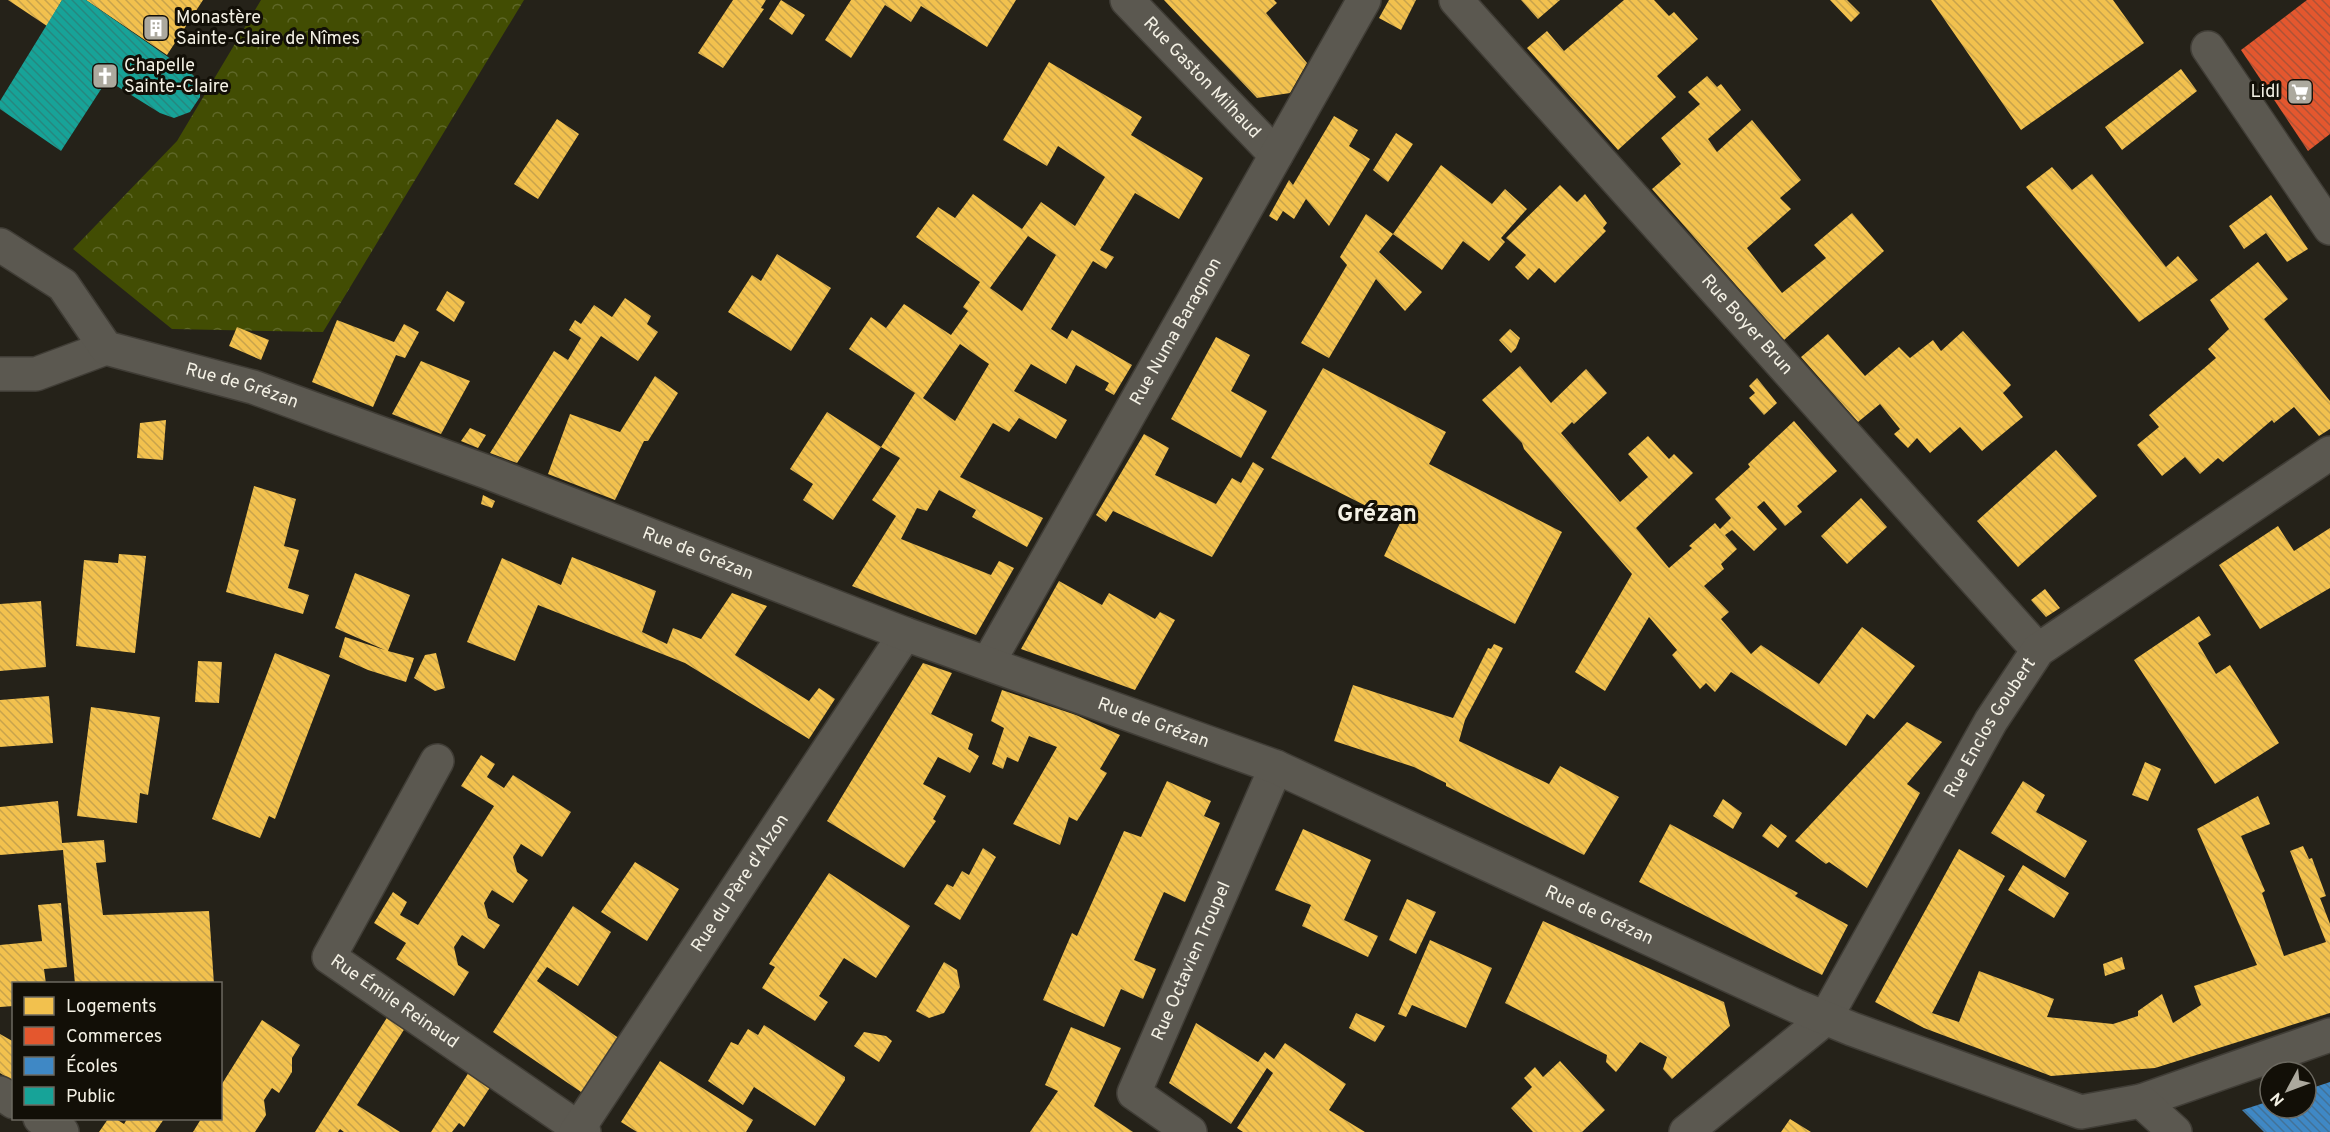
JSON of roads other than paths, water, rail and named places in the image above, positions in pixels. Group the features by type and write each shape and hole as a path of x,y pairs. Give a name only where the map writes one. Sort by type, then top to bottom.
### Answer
{"street":[{"name":"Rue Gaston Milhaud","path":"1127,0 1276,155"},
{"name":"Rue Numa Baragnon","path":"988,663 1364,0"},
{"name":"Rue Boyer Brun","path":"1456,0 2038,650"},
{"path":"2208,48 2330,228"},
{"path":"0,245 63,285 106,348 36,374 0,374"},
{"name":"Rue de Grézan","path":"106,348 254,387 487,472 905,634 1276,767 1825,1019 2081,1112 2141,1101 2330,1035"},
{"name":"Rue Enclos Goubert","path":"1825,1019 1991,721 2038,650 2330,453"},
{"name":"Rue du Père d'Alzon","path":"580,1131 905,634"},
{"name":"Rue Émile Reinaud","path":"437,761 329,957 580,1131"},
{"name":"Rue Octavien Troupel","path":"1190,1132 1134,1093 1276,767"},
{"path":"1686,1132 1825,1019"},
{"path":"2141,1101 2175,1132"},
{"path":"42,1120 62,1132"}],"place":[{"name":"Monastère Sainte-Claire de Nîmes","path":"156,28"},
{"name":"Chapelle Sainte-Claire","path":"105,76"},
{"name":"Lidl","path":"2300,92"}],"district":[{"name":"Grézan","path":"1377,515"}]}
